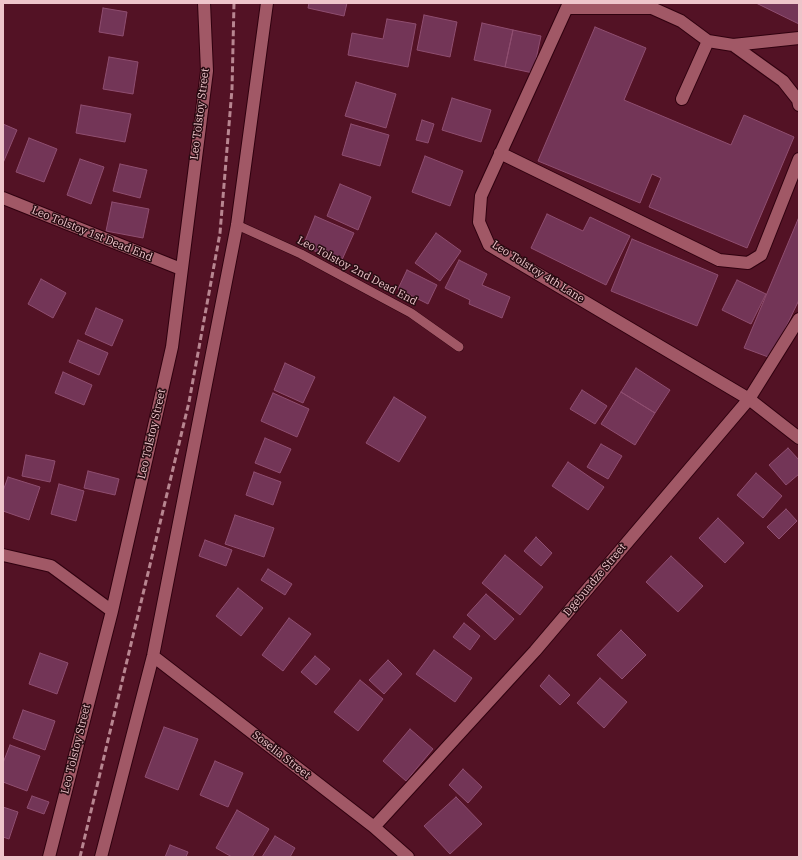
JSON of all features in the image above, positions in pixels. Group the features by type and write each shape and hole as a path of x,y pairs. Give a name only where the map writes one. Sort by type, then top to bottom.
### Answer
{"street":[{"name":"Leo Tolstoy Street","path":"48,857 112,611 172,347 207,70 204,3"},
{"path":"101,857 153,656 237,225 267,3"},
{"path":"568,5 652,8 681,21 708,41 733,45 799,38"},
{"name":"Leo Tolstoy 4th Lane","path":"568,5 481,196 479,222 489,245 749,399 799,438"},
{"path":"682,99 708,41"},
{"path":"733,45 783,81 798,100 799,105"},
{"path":"500,153 719,260 748,262 761,255 799,159"},
{"name":"Leo Tolstoy 1st Dead End","path":"3,198 182,269"},
{"name":"Dgebuadze Street","path":"374,827 535,651 749,399 799,319"},
{"path":"3,555 51,566 112,611"},
{"name":"Soselia Street","path":"153,656 374,827 408,857"}],"lane":[{"name":"Leo Tolstoy 2nd Dead End","path":"237,225 301,254 411,313 459,347"}],"building":[{"path":"309,3 347,3 344,16 308,8"},
{"path":"756,3 799,3 799,24"},
{"path":"103,8 127,12 123,36 99,32"},
{"path":"424,15 457,22 450,57 417,50"},
{"path":"387,19 416,24 408,67 348,55 352,33 383,39"},
{"path":"482,23 513,30 505,67 474,60"},
{"path":"595,27 646,48 624,100 731,145 744,115 794,137 747,248 649,207 661,178 652,174 640,203 538,161"},
{"path":"513,30 541,36 533,73 505,67"},
{"path":"109,57 138,62 133,94 103,89"},
{"path":"356,82 396,94 386,128 345,116"},
{"path":"452,98 491,110 481,142 442,130"},
{"path":"81,105 131,114 125,142 76,133"},
{"path":"422,120 434,124 428,143 416,140"},
{"path":"3,124 17,130 3,163"},
{"path":"351,124 389,135 380,166 342,155"},
{"path":"29,138 57,149 44,182 16,172"},
{"path":"425,156 463,171 450,206 412,192"},
{"path":"80,159 104,167 91,204 67,195"},
{"path":"120,164 147,170 140,198 113,191"},
{"path":"340,184 371,197 358,230 327,216"},
{"path":"112,202 149,209 143,238 106,231"},
{"path":"547,214 583,231 590,217 630,236 606,285 531,248"},
{"path":"315,216 354,233 341,262 303,246"},
{"path":"799,217 799,300 771,358 744,348"},
{"path":"436,233 461,251 440,281 415,263"},
{"path":"632,239 718,275 697,326 611,291"},
{"path":"459,260 487,274 482,285 510,297 502,318 469,304 470,300 445,288"},
{"path":"407,270 437,285 428,304 398,289"},
{"path":"41,279 66,293 53,318 28,304"},
{"path":"737,280 766,294 751,324 722,310"},
{"path":"96,308 123,320 112,346 85,334"},
{"path":"78,340 108,353 99,375 69,362"},
{"path":"285,363 315,377 303,403 274,390"},
{"path":"636,368 670,390 655,413 621,392"},
{"path":"63,372 92,385 84,405 55,393"},
{"path":"582,390 607,406 595,424 570,409"},
{"path":"621,392 655,413 635,445 601,424"},
{"path":"273,393 309,409 297,437 261,421"},
{"path":"394,397 426,417 399,462 366,443"},
{"path":"265,438 291,449 280,473 255,463"},
{"path":"601,444 622,456 608,479 587,467"},
{"path":"788,448 799,460 799,474 786,485 769,465"},
{"path":"26,455 55,461 50,482 22,476"},
{"path":"568,462 604,487 588,510 552,486"},
{"path":"88,471 119,479 115,495 84,488"},
{"path":"254,472 281,482 273,505 246,495"},
{"path":"756,473 782,496 763,518 737,495"},
{"path":"8,477 40,487 29,520 3,511 3,491"},
{"path":"59,484 84,491 76,521 51,514"},
{"path":"786,509 797,521 779,539 767,527"},
{"path":"235,515 274,528 264,557 225,544"},
{"path":"718,518 744,543 725,563 699,538"},
{"path":"536,537 552,553 541,566 524,551"},
{"path":"205,540 232,550 226,566 199,556"},
{"path":"505,555 543,587 520,615 482,583"},
{"path":"671,556 703,586 678,612 646,582"},
{"path":"268,569 292,584 285,595 261,580"},
{"path":"238,588 263,608 241,636 216,616"},
{"path":"486,594 514,619 495,640 467,615"},
{"path":"289,618 311,634 283,671 262,655"},
{"path":"464,623 480,636 470,650 453,637"},
{"path":"621,630 646,655 622,679 597,655"},
{"path":"434,650 472,678 455,702 416,674"},
{"path":"40,653 68,663 57,694 29,684"},
{"path":"315,656 330,669 316,685 301,672"},
{"path":"388,660 402,674 384,694 369,680"},
{"path":"549,675 570,695 560,705 540,686"},
{"path":"600,678 627,702 604,728 577,703"},
{"path":"360,680 383,699 358,731 334,712"},
{"path":"23,710 55,721 45,750 13,738"},
{"path":"164,727 198,739 178,790 145,777"},
{"path":"410,729 433,749 406,781 383,761"},
{"path":"10,745 40,756 27,791 3,782 3,763"},
{"path":"215,761 243,773 228,807 200,795"},
{"path":"463,769 482,787 468,803 449,785"},
{"path":"32,796 49,802 44,814 27,808"},
{"path":"456,797 482,824 450,854 424,826"},
{"path":"3,807 18,812 9,839 3,837"},
{"path":"237,810 269,829 252,857 232,857 216,848"},
{"path":"275,836 295,848 290,857 262,857"},
{"path":"170,845 188,852 186,857 165,857"}],"railway":[{"path":"80,857 189,402 220,233 232,89 234,3"}]}
